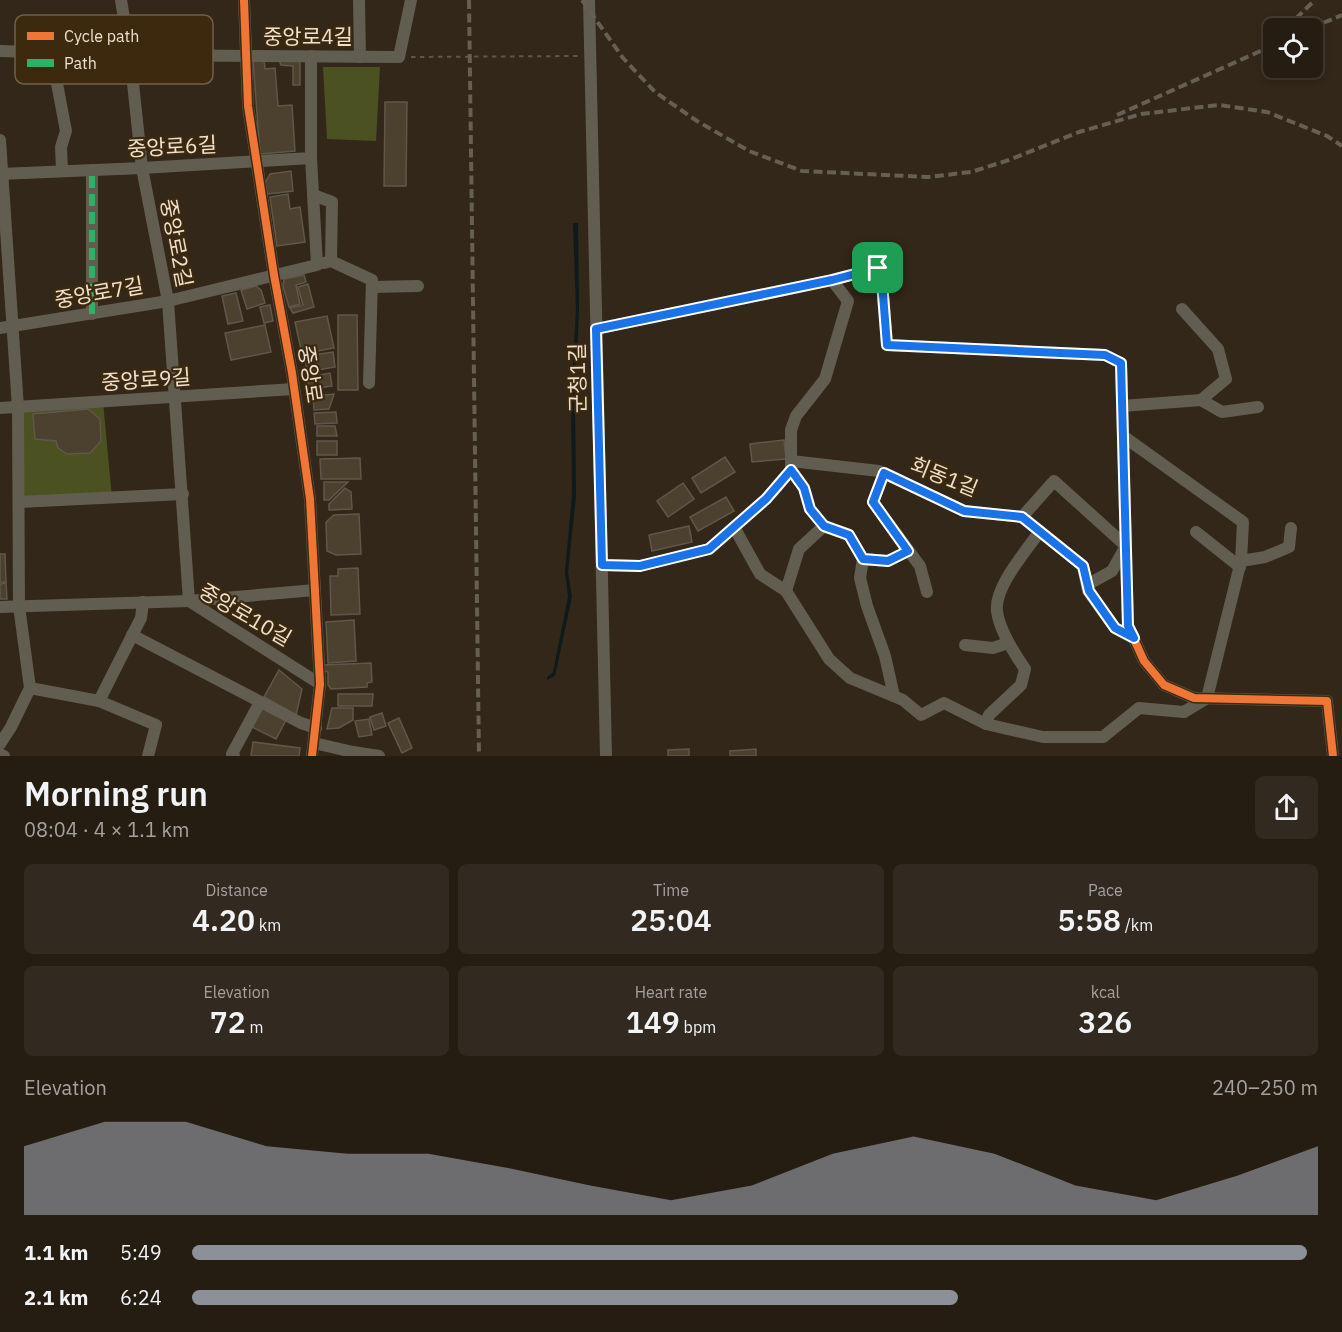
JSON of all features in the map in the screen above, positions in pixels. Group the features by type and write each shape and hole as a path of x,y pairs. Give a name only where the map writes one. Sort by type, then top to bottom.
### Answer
{"street":[{"name":"중앙로2길","path":"121,0 123,15"},
{"name":"중앙로","path":"244,0 248,106 255,162 294,389 310,499 320,684 313,750"},
{"path":"359,0 360,57"},
{"path":"399,57 411,0"},
{"name":"군청1길","path":"589,0 606,756"},
{"name":"중앙로4길","path":"0,51 15,51"},
{"name":"중앙로4길","path":"213,56 399,57"},
{"path":"311,56 311,158 317,265"},
{"path":"57,84 66,131 61,147 62,171"},
{"name":"중앙로2길","path":"133,84 142,168 168,301 189,601"},
{"path":"0,140 6,328 18,408 19,606 30,688 0,744"},
{"name":"중앙로6길","path":"0,174 311,158"},
{"path":"92,171 92,314"},
{"path":"313,195 332,202 331,261 372,280 369,383"},
{"name":"중앙로7길","path":"6,328 168,301 331,261"},
{"path":"596,329 832,280 878,268 882,282 887,345 1105,355 1121,363 1128,626 1144,661 1164,685 1194,698 1327,701 1334,756"},
{"path":"832,280 848,301 825,379 796,416 791,430 791,466 804,488 810,509 824,526 849,535 863,559 860,578 867,606 885,656 894,696"},
{"path":"372,286 418,286"},
{"path":"1182,309 1218,349 1226,379 1201,400"},
{"name":"중앙로9길","path":"0,408 294,389"},
{"path":"1122,406 1201,400 1222,412 1258,407"},
{"path":"734,528 760,574 786,591 829,659 850,678 903,700 921,716 944,703 986,723 1043,737 1102,737 1139,708 1184,712 1207,698 1240,564 1243,522 1123,436"},
{"path":"602,565 640,566 709,549 766,499 791,466"},
{"name":"회동1길","path":"791,466 879,471 964,511 1022,517"},
{"path":"884,473 873,502 920,566 927,592"},
{"path":"1126,546 1054,481 1022,517 1083,566 1089,591 1115,628 1134,638"},
{"path":"19,502 183,494"},
{"path":"786,591 799,549 824,526"},
{"path":"1196,532 1240,564 1265,558 1289,547 1291,528"},
{"path":"986,723 989,716 1021,685 1025,669 1008,643 997,611 999,595 1040,531"},
{"path":"1087,585 1112,571 1126,546"},
{"path":"863,559 888,561 908,551"},
{"path":"189,601 315,590"},
{"name":"중앙로10길","path":"0,607 189,601 320,684"},
{"path":"99,701 141,618 143,602"},
{"path":"132,635 301,723 316,728"},
{"path":"965,645 993,648 1008,643"},
{"path":"30,688 99,701 156,724 148,756"},
{"path":"234,756 232,754 260,702"},
{"path":"313,750 376,756"},
{"path":"0,754 4,756"}],"path":[{"path":"399,57 590,56"}],"green space":[{"path":"323,67 380,67 376,141 327,139"},
{"path":"103,402 112,498 19,502 18,408"}],"shaded area":[{"path":"573,223 578,223 579,310 575,398 576,496 568,572 572,597 555,676 547,680 553,672 568,597 565,572 572,495 571,397 576,310"}],"building":[{"path":"264,59 265,69 275,68 278,106 292,105 295,151 260,154 253,60"},
{"path":"279,60 300,60 300,85 293,85 293,66 281,65"},
{"path":"385,102 407,102 406,186 384,186"},
{"path":"291,171 293,191 268,194 264,185 270,174"},
{"path":"288,194 290,209 300,207 305,242 277,246 270,197"},
{"path":"304,275 306,282 296,285 300,304 289,307 283,286 284,279"},
{"path":"308,284 314,307 293,313 290,308 303,305 298,287"},
{"path":"256,286 261,290 265,303 247,309 241,290"},
{"path":"236,293 243,321 228,324 222,296"},
{"path":"270,305 273,321 264,323 260,307"},
{"path":"338,315 357,315 358,390 338,390"},
{"path":"327,316 334,348 302,354 295,322"},
{"path":"265,325 271,352 231,360 225,333"},
{"path":"333,352 335,367 307,372 305,356"},
{"path":"330,373 332,386 309,389 307,377"},
{"path":"334,394 329,409 314,410 313,396"},
{"path":"88,409 100,419 101,441 90,453 67,454 58,448 56,441 35,439 33,414"},
{"path":"336,412 337,423 315,424 314,413"},
{"path":"317,426 335,426 337,436 317,436"},
{"path":"784,440 786,459 752,462 750,444"},
{"path":"317,441 337,441 337,455 317,455"},
{"path":"725,457 735,472 701,493 692,478"},
{"path":"360,458 361,479 321,479 320,459"},
{"path":"324,482 348,482 329,500 324,500"},
{"path":"683,483 694,499 668,517 657,501"},
{"path":"345,488 351,492 352,509 329,510 329,504"},
{"path":"726,497 734,511 698,531 690,517"},
{"path":"359,514 361,554 336,555 327,551 326,522 334,515"},
{"path":"689,526 692,542 652,551 649,535"},
{"path":"0,554 5,554 6,582 0,582"},
{"path":"358,568 360,614 331,615 330,576 338,576 338,569"},
{"path":"6,583 7,599 0,599 0,584"},
{"path":"354,620 356,661 328,663 326,622"},
{"path":"371,663 372,682 367,683 367,687 331,689 328,685 328,672 324,671 323,665"},
{"path":"279,670 302,689 296,715 264,697"},
{"path":"338,694 373,694 372,706 338,706"},
{"path":"262,707 286,720 276,739 252,727"},
{"path":"332,708 353,708 353,720 339,728 327,729"},
{"path":"382,713 386,726 374,730 370,717"},
{"path":"399,718 412,748 402,753 388,723"},
{"path":"369,719 372,735 359,737 355,721"},
{"path":"253,742 300,748 299,756 251,756"},
{"path":"689,749 689,756 668,756 668,750"},
{"path":"756,749 756,756 730,756 730,751"}],"railway":[{"path":"469,0 479,756"},
{"path":"582,0 623,58 655,92 697,121 749,151 802,171 928,177 971,172 1009,160 1079,132 1141,114 1219,105 1267,112 1327,136 1342,146"},
{"path":"1296,18 1315,0"},
{"path":"1323,23 1342,15"},
{"path":"1117,115 1263,50"}],"marked path":[{"path":"92,170 92,314"}],"cycle path":[{"path":"244,0 248,106 274,275 292,373 310,499 320,684 312,756"},
{"path":"832,280 878,268 882,282 887,345 1105,355 1121,363 1128,626 1144,661 1164,685 1194,698 1327,701 1333,756"}],"route":[{"path":"878,268 882,282 887,345 1105,355 1121,363 1128,626 1134,638 1115,628 1089,591 1083,566 1022,517 964,511 884,473 873,502 908,551 888,561 863,559 849,535 824,526 810,509 804,488 791,470 766,499 709,549 640,566 602,565 596,329 832,280 878,268"}]}
